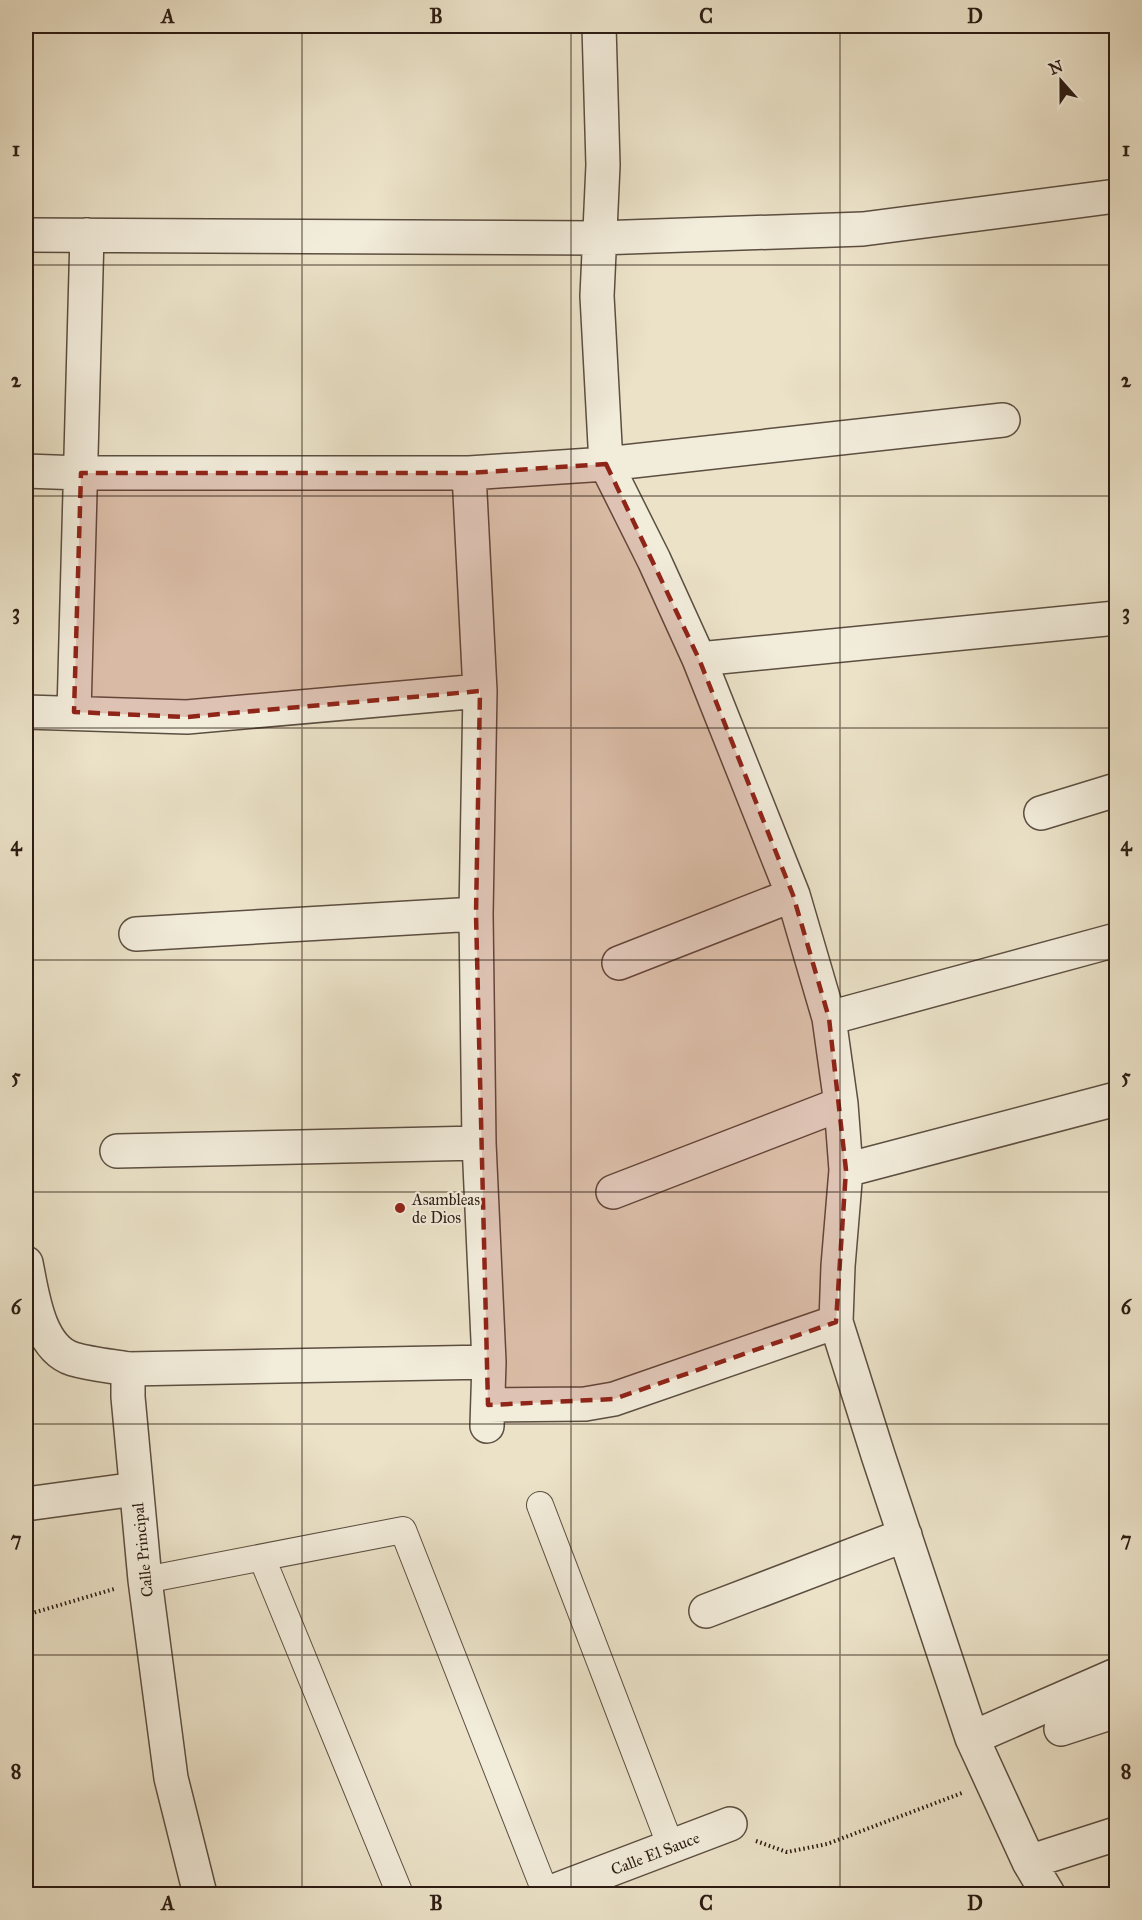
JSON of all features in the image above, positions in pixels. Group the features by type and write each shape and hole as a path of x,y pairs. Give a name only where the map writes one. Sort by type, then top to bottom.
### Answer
{"street":[{"path":"599,26 603,165 597,296 606,464 654,560 699,659 793,895 829,1018 841,1104 846,1170 836,1322 972,1738 994,1781 1029,1862 1048,1894"},
{"path":"26,235 598,238 863,229 1116,196"},
{"path":"74,712 87,235"},
{"path":"26,471 469,473 606,464 1003,420"},
{"path":"469,473 480,691 476,914 479,1143 489,1362 488,1416 614,1400 836,1322"},
{"path":"699,659 1116,618"},
{"path":"26,712 187,717 480,691"},
{"path":"1041,813 1116,790"},
{"path":"619,963 793,895"},
{"path":"136,934 476,914"},
{"path":"829,1018 1116,940"},
{"path":"846,1170 1116,1099"},
{"path":"613,1192 841,1104"},
{"path":"117,1151 479,1143"},
{"path":"26,1263 38,1321 56,1347 71,1358 128,1369 489,1362"},
{"name":"Calle Principal","path":"128,1369 128,1397 145,1580 171,1778 200,1894"},
{"path":"26,1504 136,1489"},
{"path":"540,1505 671,1847"},
{"path":"145,1580 404,1530 546,1894"},
{"path":"706,1611 904,1535"},
{"path":"262,1558 400,1894"},
{"path":"972,1738 1116,1675"},
{"path":"1061,1729 1116,1711"},
{"name":"Calle El Sauce","path":"546,1894 730,1824"},
{"path":"1029,1862 1116,1834"}],"path":[{"path":"26,1615 145,1580"},
{"path":"730,1824 758,1842 787,1852 827,1844 994,1781"}],"highlighted area":[{"path":"606,464 699,659 793,895 829,1018 846,1170 836,1322 614,1399 488,1405 476,914 480,691 187,717 74,712 81,473 469,473"}],"place":[{"name":"Asambleas de Dios","path":"400,1208"}]}
